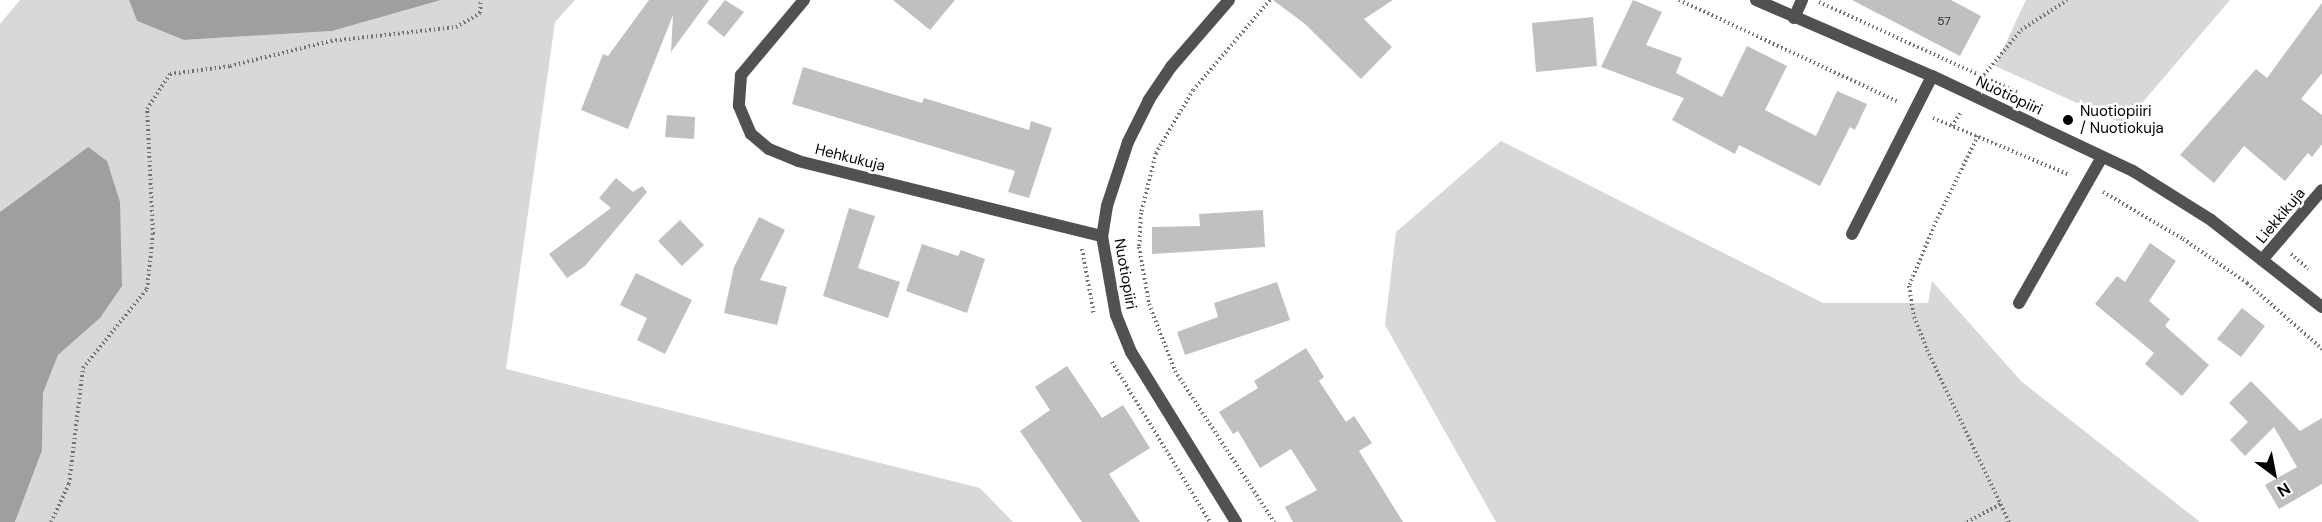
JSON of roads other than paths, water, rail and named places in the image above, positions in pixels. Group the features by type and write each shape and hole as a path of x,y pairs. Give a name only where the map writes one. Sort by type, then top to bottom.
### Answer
{"street":[{"name":"Hehkukuja","path":"804,0 741,75 739,105 751,134 769,149 798,161 1102,236"},
{"name":"Nuotiopiiri","path":"1229,0 1149,100 1128,142 1107,206 1102,236 1116,315 1131,352 1236,522"},
{"name":"Nuotiopiiri","path":"1756,0 1932,76 2102,157 2211,220 2322,307"},
{"path":"1794,18 1802,0"},
{"path":"1852,234 1917,111 1932,76"},
{"path":"2019,303 2102,157"},
{"name":"Liekkikuja","path":"2262,260 2322,190"}],"place":[{"name":"Nuotiopiiri / Nuotiokuja","path":"2068,120"}]}
